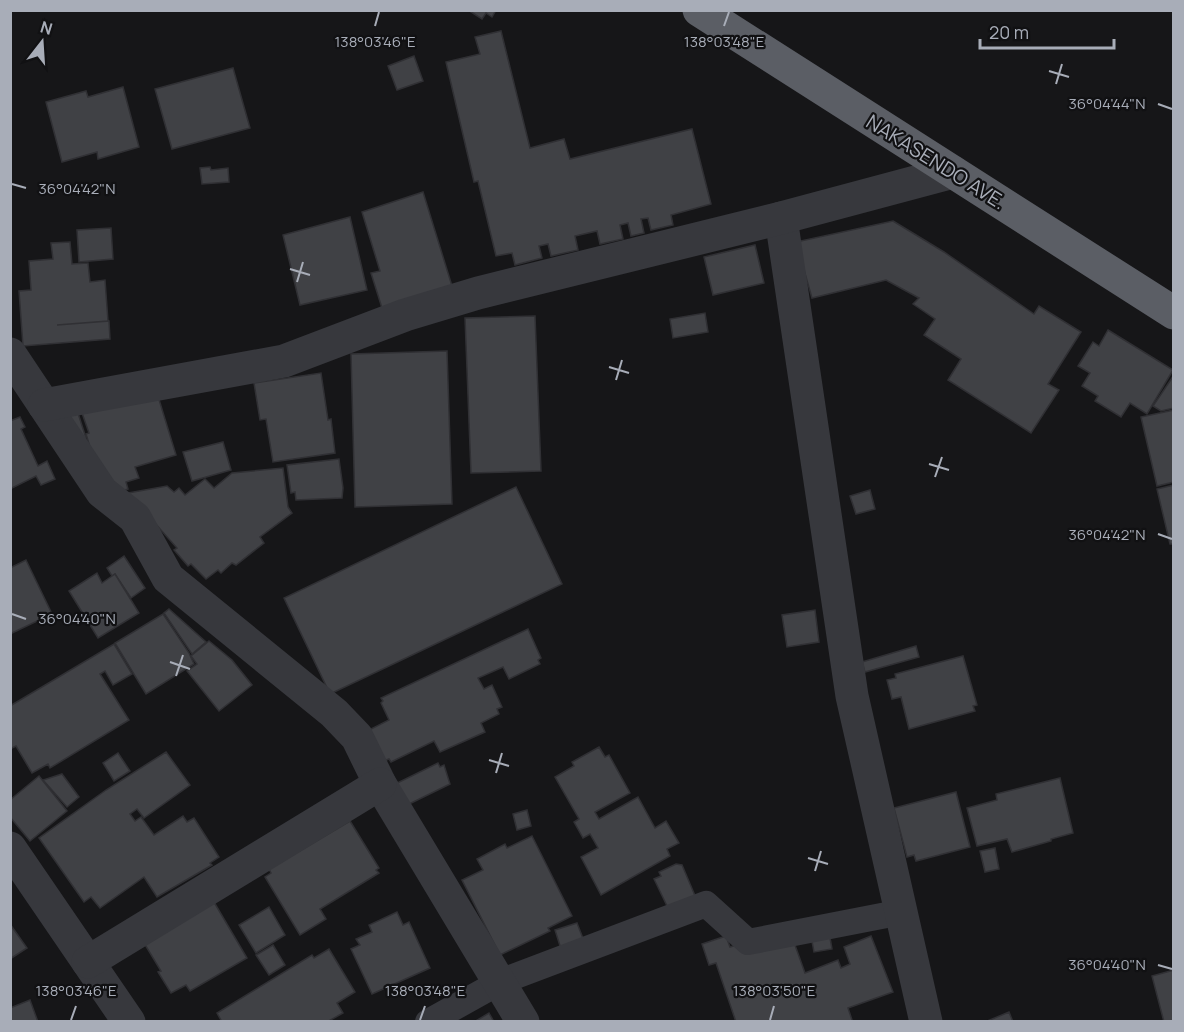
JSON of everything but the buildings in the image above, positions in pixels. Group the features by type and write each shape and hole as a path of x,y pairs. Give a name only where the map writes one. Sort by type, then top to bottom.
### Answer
{"highway":[{"name":"NAKASENDO AVE.","path":"699,10 1173,313"}],"street":[{"path":"44,405 284,361 405,315 478,293 781,218 953,172"},
{"path":"781,218 852,696 926,1022"},
{"path":"10,354 102,492 135,518 168,578 334,713 357,737 380,784 523,1022"},
{"path":"88,962 380,784"},
{"path":"13,857 129,1022"}],"lane":[{"path":"428,1022 500,982 706,904 748,942 902,912"}]}
